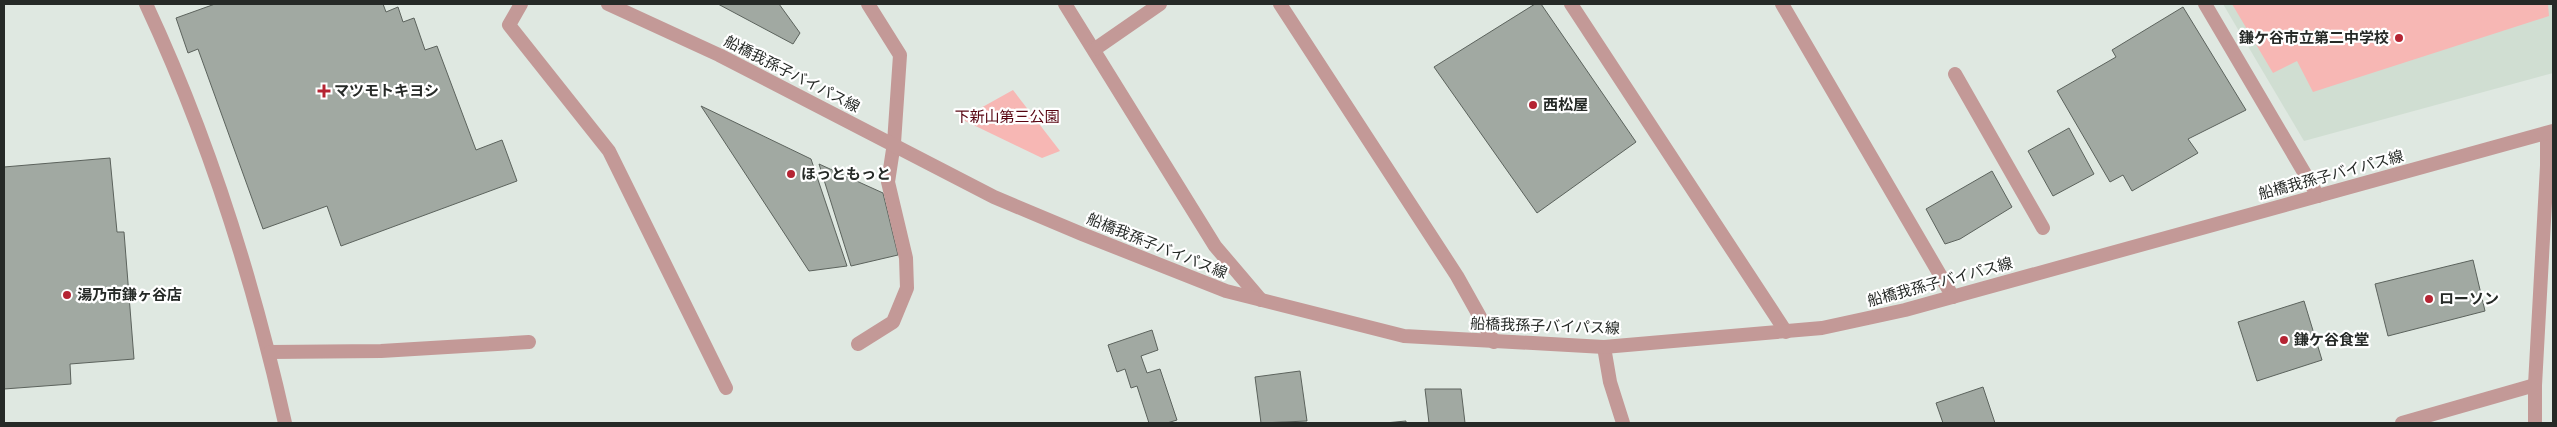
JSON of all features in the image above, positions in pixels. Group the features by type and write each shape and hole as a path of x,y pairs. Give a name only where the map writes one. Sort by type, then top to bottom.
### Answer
{"street":[{"path":"146,4 162,38 224,201 270,352 285,423"},
{"path":"521,4 509,25 609,151 726,388"},
{"name":"船橋我孫子バイパス線","path":"608,4 719,55 894,143 994,197 1226,291 1404,336 1494,342 1604,347 1822,328 1953,297 2550,132"},
{"path":"858,344 892,322 907,288 906,258 888,182 894,143 900,55 868,4"},
{"path":"1065,4 1095,49 1215,246 1261,300"},
{"path":"1095,49 1160,4"},
{"path":"1280,4 1457,276 1494,342"},
{"path":"1571,4 1786,332"},
{"path":"1782,4 1953,297"},
{"path":"2205,4 2318,196"},
{"path":"1955,74 2042,228"},
{"path":"2535,423 2535,385 2550,132"},
{"path":"270,352 381,350 529,342"},
{"path":"1604,347 1610,382 1623,423"},
{"path":"2402,423 2535,385"}],"shaded area":[{"name":"鎌ケ谷市立第二中学校","path":"2223,4 2553,4 2553,73 2304,141"}],"green space":[{"path":"2232,4 2548,4 2549,16 2313,92 2297,61 2273,73"},
{"name":"下新山第三公園","path":"1013,90 1060,151 1042,158 961,119"}],"building":[{"path":"215,4 383,4 386,12 398,7 403,22 414,18 425,50 437,46 476,150 502,140 517,181 341,246 327,206 263,229 198,49 188,53 176,18"},
{"path":"718,4 779,4 800,33 793,44"},
{"path":"1535,4 1541,4 1636,142 1537,213 1434,67"},
{"path":"2183,7 2246,110 2188,139 2198,153 2132,191 2123,175 2110,182 2057,91 2116,57 2112,50"},
{"path":"701,106 811,159 847,266 809,271"},
{"path":"2069,128 2094,174 2053,196 2028,151"},
{"name":"湯乃市鎌ヶ谷店","path":"110,158 117,232 124,232 134,359 70,364 71,384 4,389 4,167"},
{"path":"819,164 883,193 898,255 851,266"},
{"path":"1992,171 2012,207 1960,239 1945,244 1926,209"},
{"path":"2473,260 2485,311 2388,336 2375,284"},
{"path":"2304,301 2322,360 2257,381 2238,322"},
{"path":"1152,330 1158,350 1141,356 1147,373 1160,369 1177,420 1167,423 1149,423 1137,386 1131,388 1125,369 1117,372 1108,345"},
{"path":"1300,371 1307,421 1261,423 1255,377"},
{"path":"1983,387 1995,423 1943,423 1936,403"},
{"path":"1425,389 1461,389 1465,423 1429,423"},
{"path":"1406,421 1406,423 1385,423"}],"place":[{"name":"鎌ケ谷市立第二中学校","path":"2399,38"},
{"name":"マツモトキヨシ","path":"324,91"},
{"name":"西松屋","path":"1533,105"},
{"name":"ほっともっと","path":"791,174"},
{"name":"湯乃市鎌ヶ谷店","path":"67,295"},
{"name":"ローソン","path":"2429,299"},
{"name":"鎌ケ谷食堂","path":"2284,340"}]}
